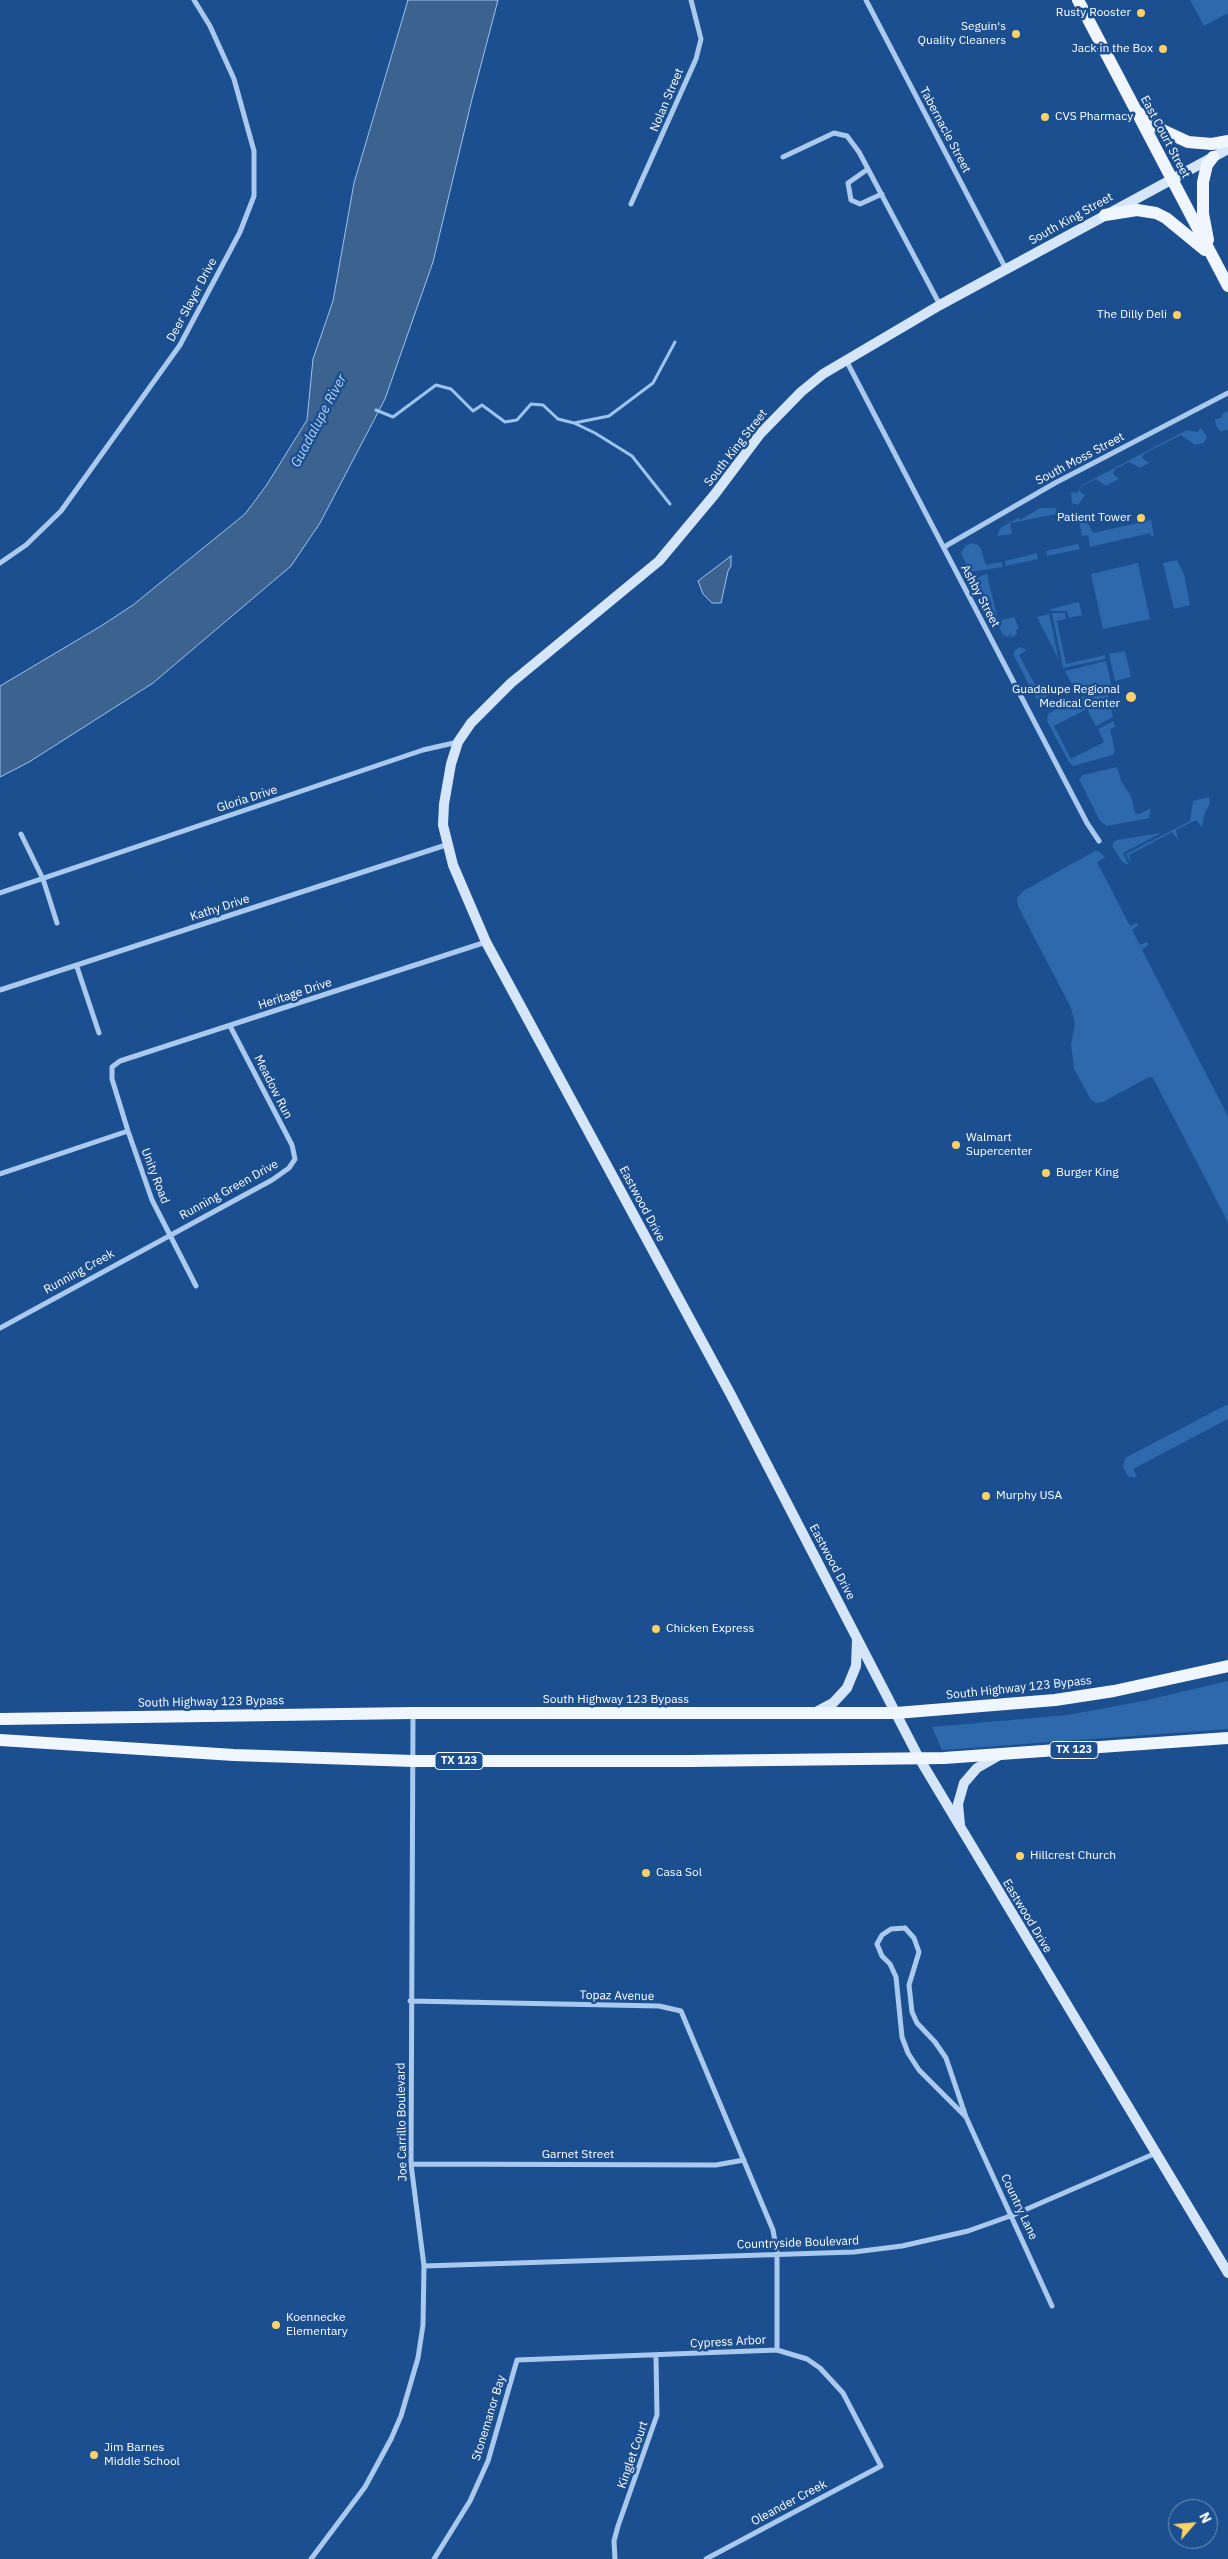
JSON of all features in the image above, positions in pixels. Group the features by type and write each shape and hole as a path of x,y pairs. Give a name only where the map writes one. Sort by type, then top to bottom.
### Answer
{"main road":[{"name":"East Court Street","path":"1078,0 1228,286"},
{"path":"1135,110 1162,130 1188,142 1212,144 1228,142"},
{"name":"South King Street","path":"446,845 443,824 444,804 451,764 458,742 476,717 505,688 659,561 782,409 823,374 940,305 1228,149"},
{"path":"1212,257 1203,214 1202,194 1203,174 1213,157"},
{"path":"1105,215 1137,210 1156,213 1166,218 1212,257"},
{"name":"Eastwood Drive","path":"446,845 460,886 486,942 731,1395 919,1758 1228,2273"},
{"path":"810,1715 833,1703 847,1688 856,1666 857,1636"},
{"name":"South Highway 123 Bypass","path":"0,1719 413,1713 810,1715 896,1713 1055,1700 1114,1691 1228,1666"},
{"name":"TX 123","path":"0,1740 208,1754 413,1761 919,1758 1000,1755 1228,1738"},
{"path":"962,1831 958,1804 964,1783 977,1768 1000,1755"}],"street":[{"name":"Deer Slayer Drive","path":"0,563 26,545 61,511 180,345 240,232 254,196 254,151 234,79 210,26 194,0"},
{"name":"Nolan Street","path":"632,204 696,59 701,39 691,0"},
{"name":"Tabernacle Street","path":"866,0 1006,269"},
{"path":"783,157 834,133 847,136 868,168 940,305"},
{"path":"868,168 848,184 852,200 860,204 882,194"},
{"name":"Ashby Street","path":"846,360 1087,823 1100,841"},
{"name":"South Moss Street","path":"944,547 1055,483 1228,393"},
{"name":"Gloria Drive","path":"0,893 423,750 458,742"},
{"path":"21,834 43,879 57,923"},
{"name":"Kathy Drive","path":"0,990 77,967 446,845"},
{"name":"Heritage Drive","path":"112,1067 120,1061 486,942"},
{"path":"77,967 99,1033"},
{"name":"Meadow Run","path":"230,1026 292,1145 296,1159"},
{"name":"Unity Road","path":"112,1067 112,1079 152,1200 196,1286"},
{"path":"0,1174 128,1131"},
{"name":"Running Green Drive","path":"169,1234 272,1180 289,1168 296,1159"},
{"name":"Running Creek","path":"0,1328 169,1234"},
{"name":"Joe Carrillo Boulevard","path":"311,2559 366,2487 378,2466 401,2416 418,2358 422,2325 424,2266 411,2164 410,2001 413,1713"},
{"name":"Country Lane","path":"966,2117 919,2070 908,2053 902,2037 900,2001 896,1977 890,1964 882,1956 877,1944 882,1935 891,1929 905,1928 914,1938 919,1952 909,1985 910,2000 917,2023 935,2042 946,2058 966,2117 1013,2215 1052,2306"},
{"path":"900,2001 910,2000"},
{"name":"Topaz Avenue","path":"410,2001 658,2006 681,2011 773,2230 777,2253 777,2350"},
{"name":"Countryside Boulevard","path":"424,2266 777,2253 854,2252 902,2246 968,2231 1013,2215 1156,2153"},
{"name":"Garnet Street","path":"411,2164 716,2166 744,2160"},
{"name":"Cypress Arbor","path":"517,2360 777,2350 808,2359 832,2379 843,2393 881,2466"},
{"name":"Kinglet Court","path":"615,2559 614,2541 618,2526 657,2415 656,2356"},
{"name":"Stonemanor Bay","path":"434,2559 470,2501 488,2461 517,2360"},
{"name":"Oleander Creek","path":"706,2559 881,2466"}],"shaded area":[{"path":"1190,0 1228,0 1228,13 1204,26"},
{"path":"1228,411 1228,430 1220,431 1216,426 1215,419 1221,418 1222,414"},
{"path":"1201,428 1207,437 1204,443 1195,445 1181,435 1144,454 1142,458 1149,463 1140,468 1129,462 1115,469 1113,474 1119,479 1106,486 1096,479 1082,486 1079,491 1085,495 1078,505 1072,503 1071,492 1077,493 1082,485 1187,430 1197,432"},
{"path":"1040,508 1056,508 1057,514 1010,523 1012,534 997,536 1000,528 1018,518 1020,520"},
{"path":"1084,516 1093,533 1151,520 1154,536 1151,536 1150,533 1090,547 1088,535 1082,536 1079,521"},
{"path":"972,543 978,545 981,549 986,565 1001,562 1003,567 970,572 961,553 965,546"},
{"path":"1078,544 1080,549 1047,556 1046,551"},
{"path":"1037,553 1038,559 1006,566 1005,561"},
{"path":"1177,560 1184,574 1190,605 1174,609 1163,563"},
{"path":"1138,563 1150,619 1103,629 1091,574"},
{"path":"987,574 998,621 1014,617 1019,628 1016,630 1017,634 1012,637 1008,638 1011,636 1010,634 1008,637 1003,635 973,579"},
{"path":"1079,602 1082,615 1069,618 1067,611 1051,611 1051,609"},
{"path":"1052,613 1065,613 1066,619 1057,621 1066,664 1105,655 1105,659 1063,668"},
{"path":"1049,614 1059,660 1037,617"},
{"path":"1020,647 1027,650 1019,655 1041,696 1049,693 1045,700 1040,701 1036,698 1014,656 1014,651"},
{"path":"1125,651 1131,677 1115,681 1109,654"},
{"path":"1106,661 1113,692 1077,694 1065,671"},
{"path":"1108,695 1113,717 1096,726 1087,709 1054,726 1071,759 1104,742 1098,729 1114,721 1115,727 1110,729 1115,752 1113,755 1073,766 1047,721 1048,714 1077,697"},
{"path":"1117,767 1121,781 1131,796 1135,813 1139,814 1151,808 1149,818 1107,826 1100,821 1079,779 1083,775"},
{"path":"1209,797 1210,804 1205,812 1202,827 1196,820 1176,830 1178,840 1172,832 1129,855 1131,864 1126,854 1190,821 1193,801"},
{"path":"1161,833 1123,853 1129,865 1122,862 1113,847 1113,843 1117,840"},
{"path":"1095,851 1100,852 1105,857 1097,862 1130,926 1136,923 1139,925 1132,930 1140,945 1146,942 1149,944 1142,950 1228,1116 1228,1222 1153,1078 1149,1077 1103,1102 1096,1103 1091,1100 1074,1069 1071,1044 1075,1024 1071,1008 1018,906 1017,898 1023,891"},
{"path":"1228,1404 1228,1419 1133,1469 1137,1477 1129,1477 1126,1473 1123,1466 1125,1458"},
{"path":"1228,1681 1228,1729 942,1750 932,1727 1068,1715 1143,1701"}],"water":[{"name":"Guadalupe River","path":"408,0 498,0 433,262 385,399 320,523 291,566 153,683 29,762 0,777 0,686 133,605 245,514 266,486 307,420 313,359 333,301 354,183"},
{"path":"731,556 731,566 728,571 721,603 712,603 703,594 698,581"}],"waterway":[{"path":"574,423 609,416 653,383 675,342"},
{"path":"376,410 393,417 436,385 451,389 473,411 482,405 505,422 517,420 531,404 543,405 558,419 574,423 595,433 632,456 670,504"}],"place":[{"name":"Rusty Rooster","path":"1141,13"},
{"name":"Seguin's Quality Cleaners","path":"1016,34"},
{"name":"Jack in the Box","path":"1163,49"},
{"name":"CVS Pharmacy","path":"1045,117"},
{"name":"The Dilly Deli","path":"1177,315"},
{"name":"Patient Tower","path":"1141,518"},
{"name":"Guadalupe Regional Medical Center","path":"1131,697"},
{"name":"Walmart Supercenter","path":"956,1145"},
{"name":"Burger King","path":"1046,1173"},
{"name":"Murphy USA","path":"986,1496"},
{"name":"Chicken Express","path":"656,1629"},
{"name":"Hillcrest Church","path":"1020,1856"},
{"name":"Casa Sol","path":"646,1873"},
{"name":"Koennecke Elementary","path":"276,2325"},
{"name":"Jim Barnes Middle School","path":"94,2455"}]}
